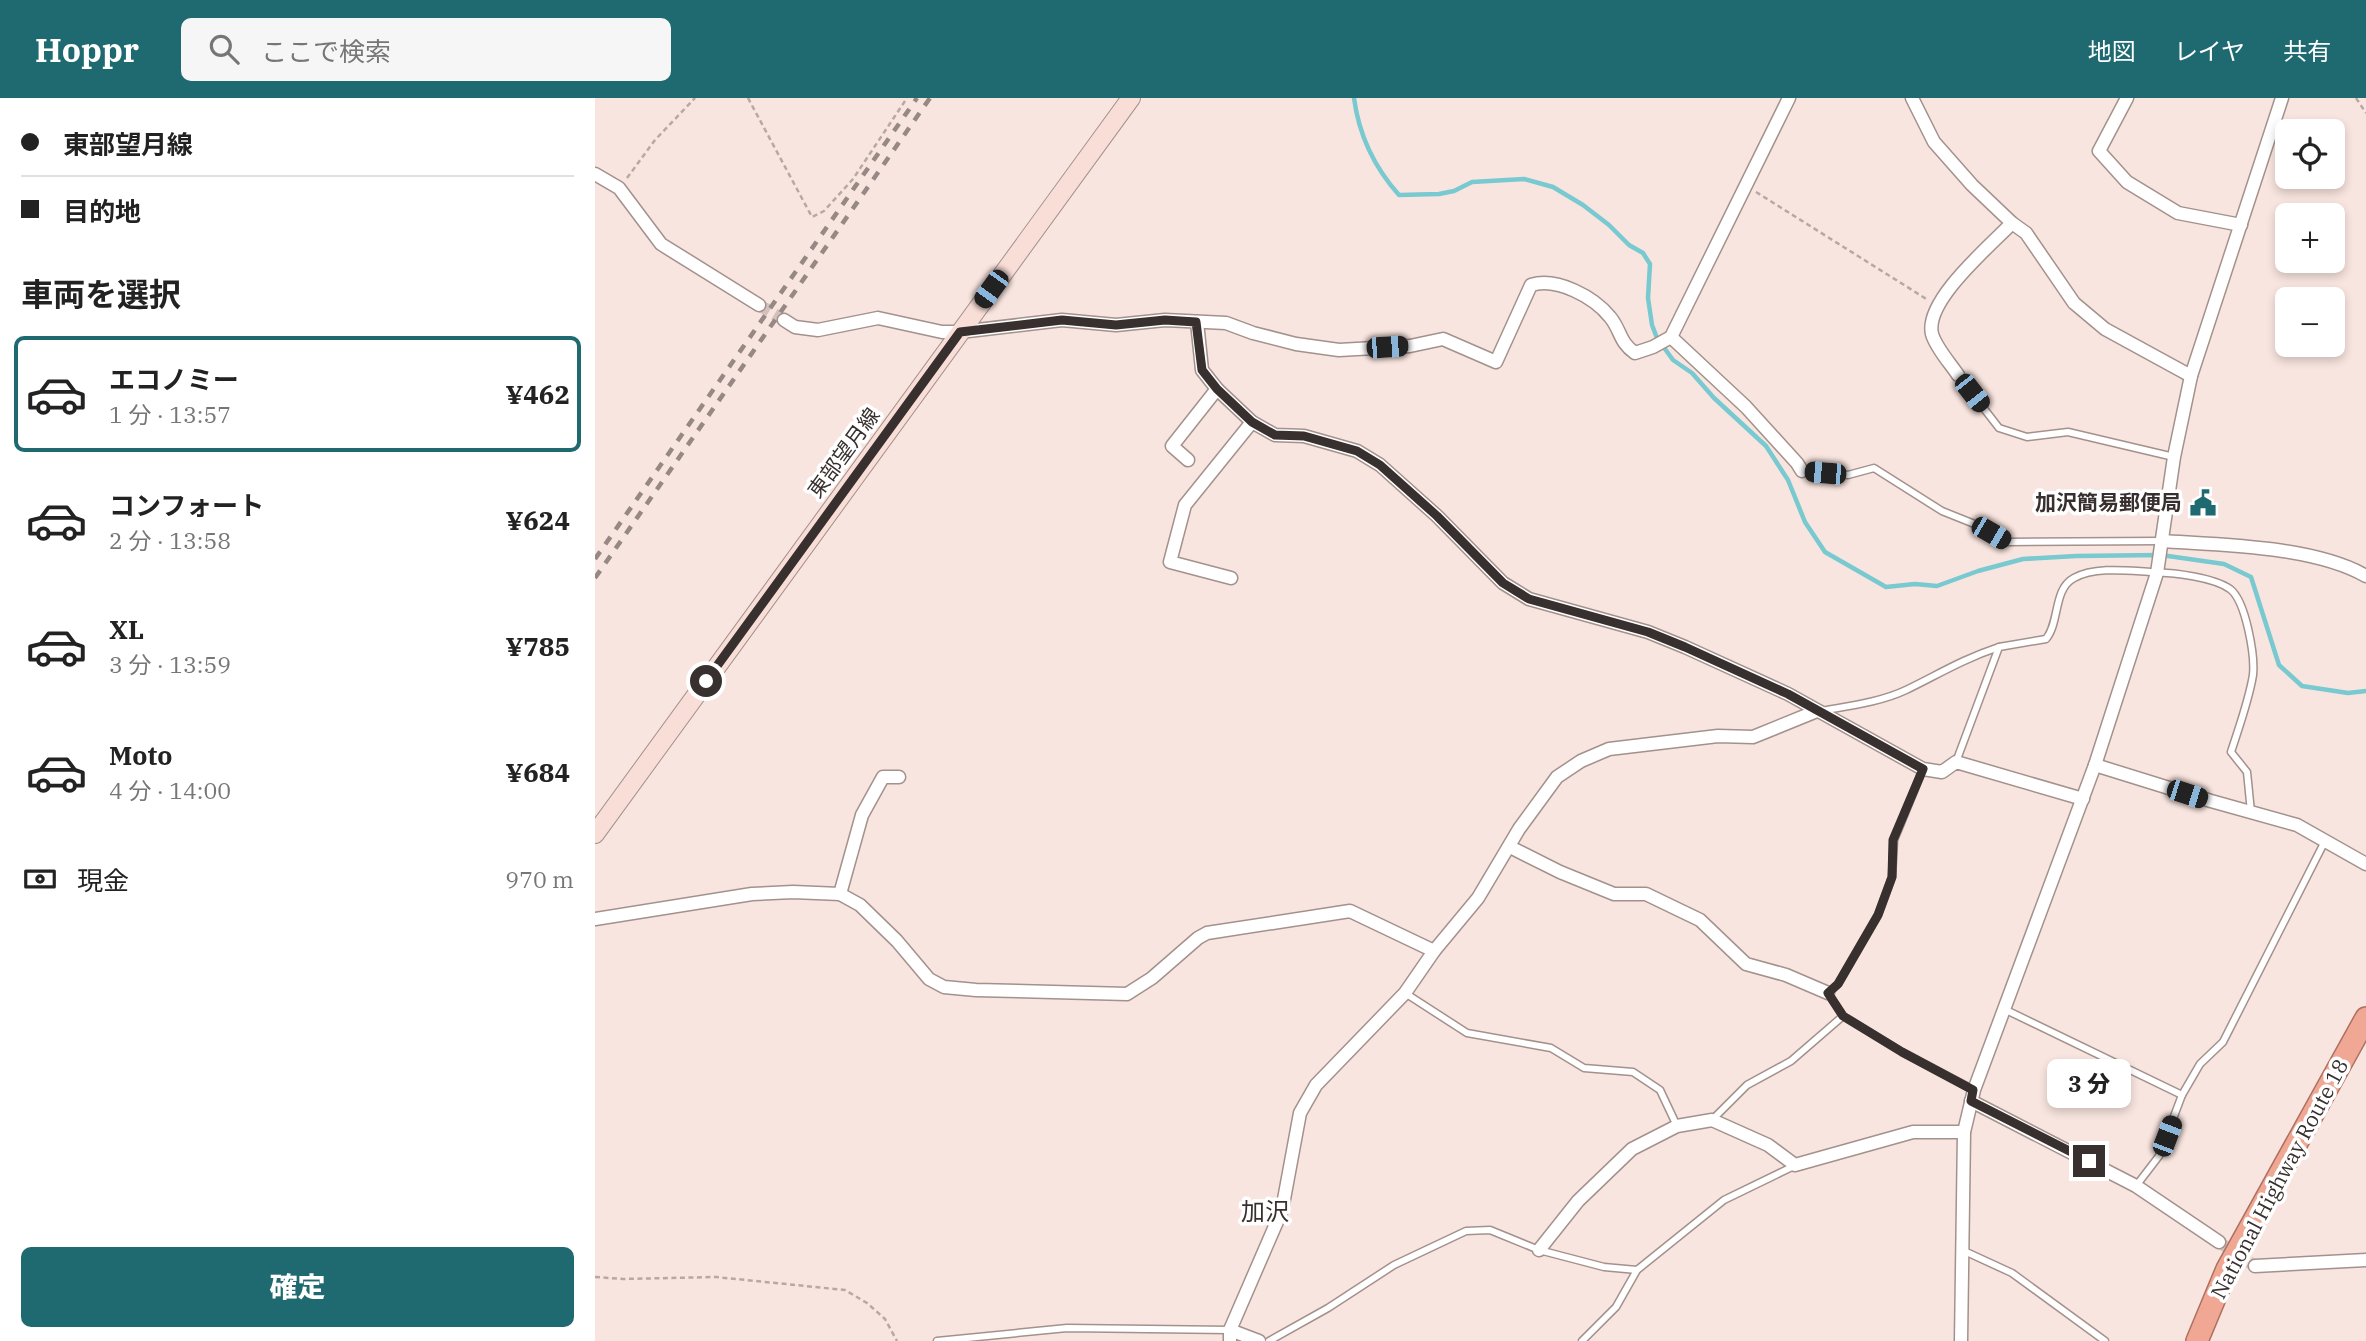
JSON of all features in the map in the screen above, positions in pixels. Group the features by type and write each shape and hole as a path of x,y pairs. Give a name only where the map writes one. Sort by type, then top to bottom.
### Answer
{"highway":[{"name":"National Highway Route 18","path":"2197,1341 2227,1269 2366,1018"}],"main road":[{"name":"東部望月線","path":"595,834 1131,98"}],"street":[{"path":"784,320 795,327 818,330 878,318 942,332 1062,320 1116,325 1165,320 1226,323 1296,344 1339,351 1410,345 1443,339 1496,362 1531,285 1538,283 1561,285 1582,294 1611,317 1625,345 1635,353 1653,348 1671,337 1789,98"},
{"path":"1912,98 1934,142 1972,185 2026,233 2074,303 2141,350 2192,376"},
{"path":"2127,98 2099,151 2127,182 2178,213 2241,225"},
{"path":"1961,1341 1964,1132 1972,1095 2083,799 2157,572 2174,457 2192,376 2282,98"},
{"path":"595,174 619,188 661,244 759,305"},
{"path":"1958,375 1932,336 1930,321 1936,306 1963,272 2012,223"},
{"path":"1196,322 1202,370 1217,389 1252,422 1275,435 1304,436 1357,451 1380,465 1437,516 1503,583 1529,599 1648,632 1788,694 1923,769 1942,772 1956,762 2083,799"},
{"path":"1671,337 1746,408 1802,471"},
{"path":"1188,460 1172,446 1217,389"},
{"path":"1231,578 1170,562 1185,505 1252,422"},
{"path":"2162,541 2228,545 2321,557 2350,566 2366,576"},
{"path":"1259,1341 1230,1336 1282,1210 1300,1113 1316,1085 1405,993 1434,951 1478,898 1520,829 1557,777 1581,761 1609,749 1718,736 1753,737 1817,711"},
{"path":"2095,765 2297,825 2366,864"},
{"path":"840,894 862,816 883,777 899,777"},
{"path":"1510,847 1613,894 1646,894 1700,920 1746,964 1786,975 1828,993"},
{"path":"595,919 752,894 840,894 860,905 897,941 929,979 944,987 965,989 1127,994 1152,978 1207,933 1350,911 1434,951"},
{"path":"1972,1095 2136,1186 2219,1242"},
{"path":"1538,1250 1578,1201 1632,1149 1677,1126 1712,1120 1768,1145 1795,1165 1913,1132 1964,1132"},
{"path":"2255,1266 2366,1260"}],"lane":[{"path":"1958,375 1999,428 2027,437 2068,432 2174,457"},
{"path":"1802,471 1848,475 1874,468 1942,511 2006,541 2162,541"},
{"path":"1817,711 1849,706 1903,691 1966,658 1999,647 2046,639 2052,632 2062,590 2073,578 2095,572 2157,572 2218,582 2234,592 2243,607 2247,622 2253,673 2231,752 2247,772 2251,812"},
{"path":"1956,762 1999,647"},
{"path":"1923,769 1893,840 1892,877 1878,915 1838,984 1828,993 1843,1016 1972,1095"},
{"path":"2136,1186 2159,1156 2182,1095 2200,1064 2223,1042 2326,839"},
{"path":"1405,993 1467,1033 1551,1048 1584,1068 1633,1072 1660,1090 1677,1126"},
{"path":"2004,1009 2182,1095"},
{"path":"1712,1120 1747,1085 1791,1061 1843,1016"},
{"path":"1582,1341 1616,1307 1637,1270 1724,1200 1795,1165"},
{"path":"1269,1341 1328,1308 1394,1265 1466,1231 1490,1230 1538,1250 1604,1267 1637,1270"},
{"path":"1962,1250 2012,1273 2105,1341"},
{"path":"937,1341 1067,1328 1230,1336"}],"path":[{"path":"619,188 655,139 695,98"},
{"path":"748,98 812,217 824,211 853,179 907,98"},
{"path":"2356,98 2366,113"},
{"path":"1747,186 1936,306"},
{"path":"595,1277 716,1277 845,1290 867,1303 885,1320 897,1341"}],"waterway":[{"path":"1354,98 1369,150 1399,195 1439,194 1454,191 1472,182 1524,179 1553,187 1583,205 1629,245 1643,253 1650,264 1648,298 1657,338 1673,360 1692,373 1714,398 1766,446 1788,480 1805,522 1825,552 1886,587 1915,584 1937,586 2023,559 2161,555 2224,564 2251,577 2279,665 2302,686 2348,693 2366,691"}],"tunnel":[{"path":"759,305 784,320"},
{"path":"2219,1242 2255,1266"}],"railway":[{"path":"595,559 917,98"},
{"path":"595,578 930,98"}],"place":[{"name":"加沢簡易郵便局","path":"2203,503"}],"district":[{"name":"加沢","path":"1265,1212"}],"route":[{"path":"706,681 960,332 1062,320 1116,325 1165,320 1196,322 1202,370 1217,389 1252,422 1275,435 1304,436 1357,451 1380,465 1437,516 1503,583 1529,599 1648,632 1685,647 1788,694 1923,769 1893,840 1892,877 1878,915 1838,984 1828,993 1843,1016 1973,1090 1971,1101 2089,1161"}]}
